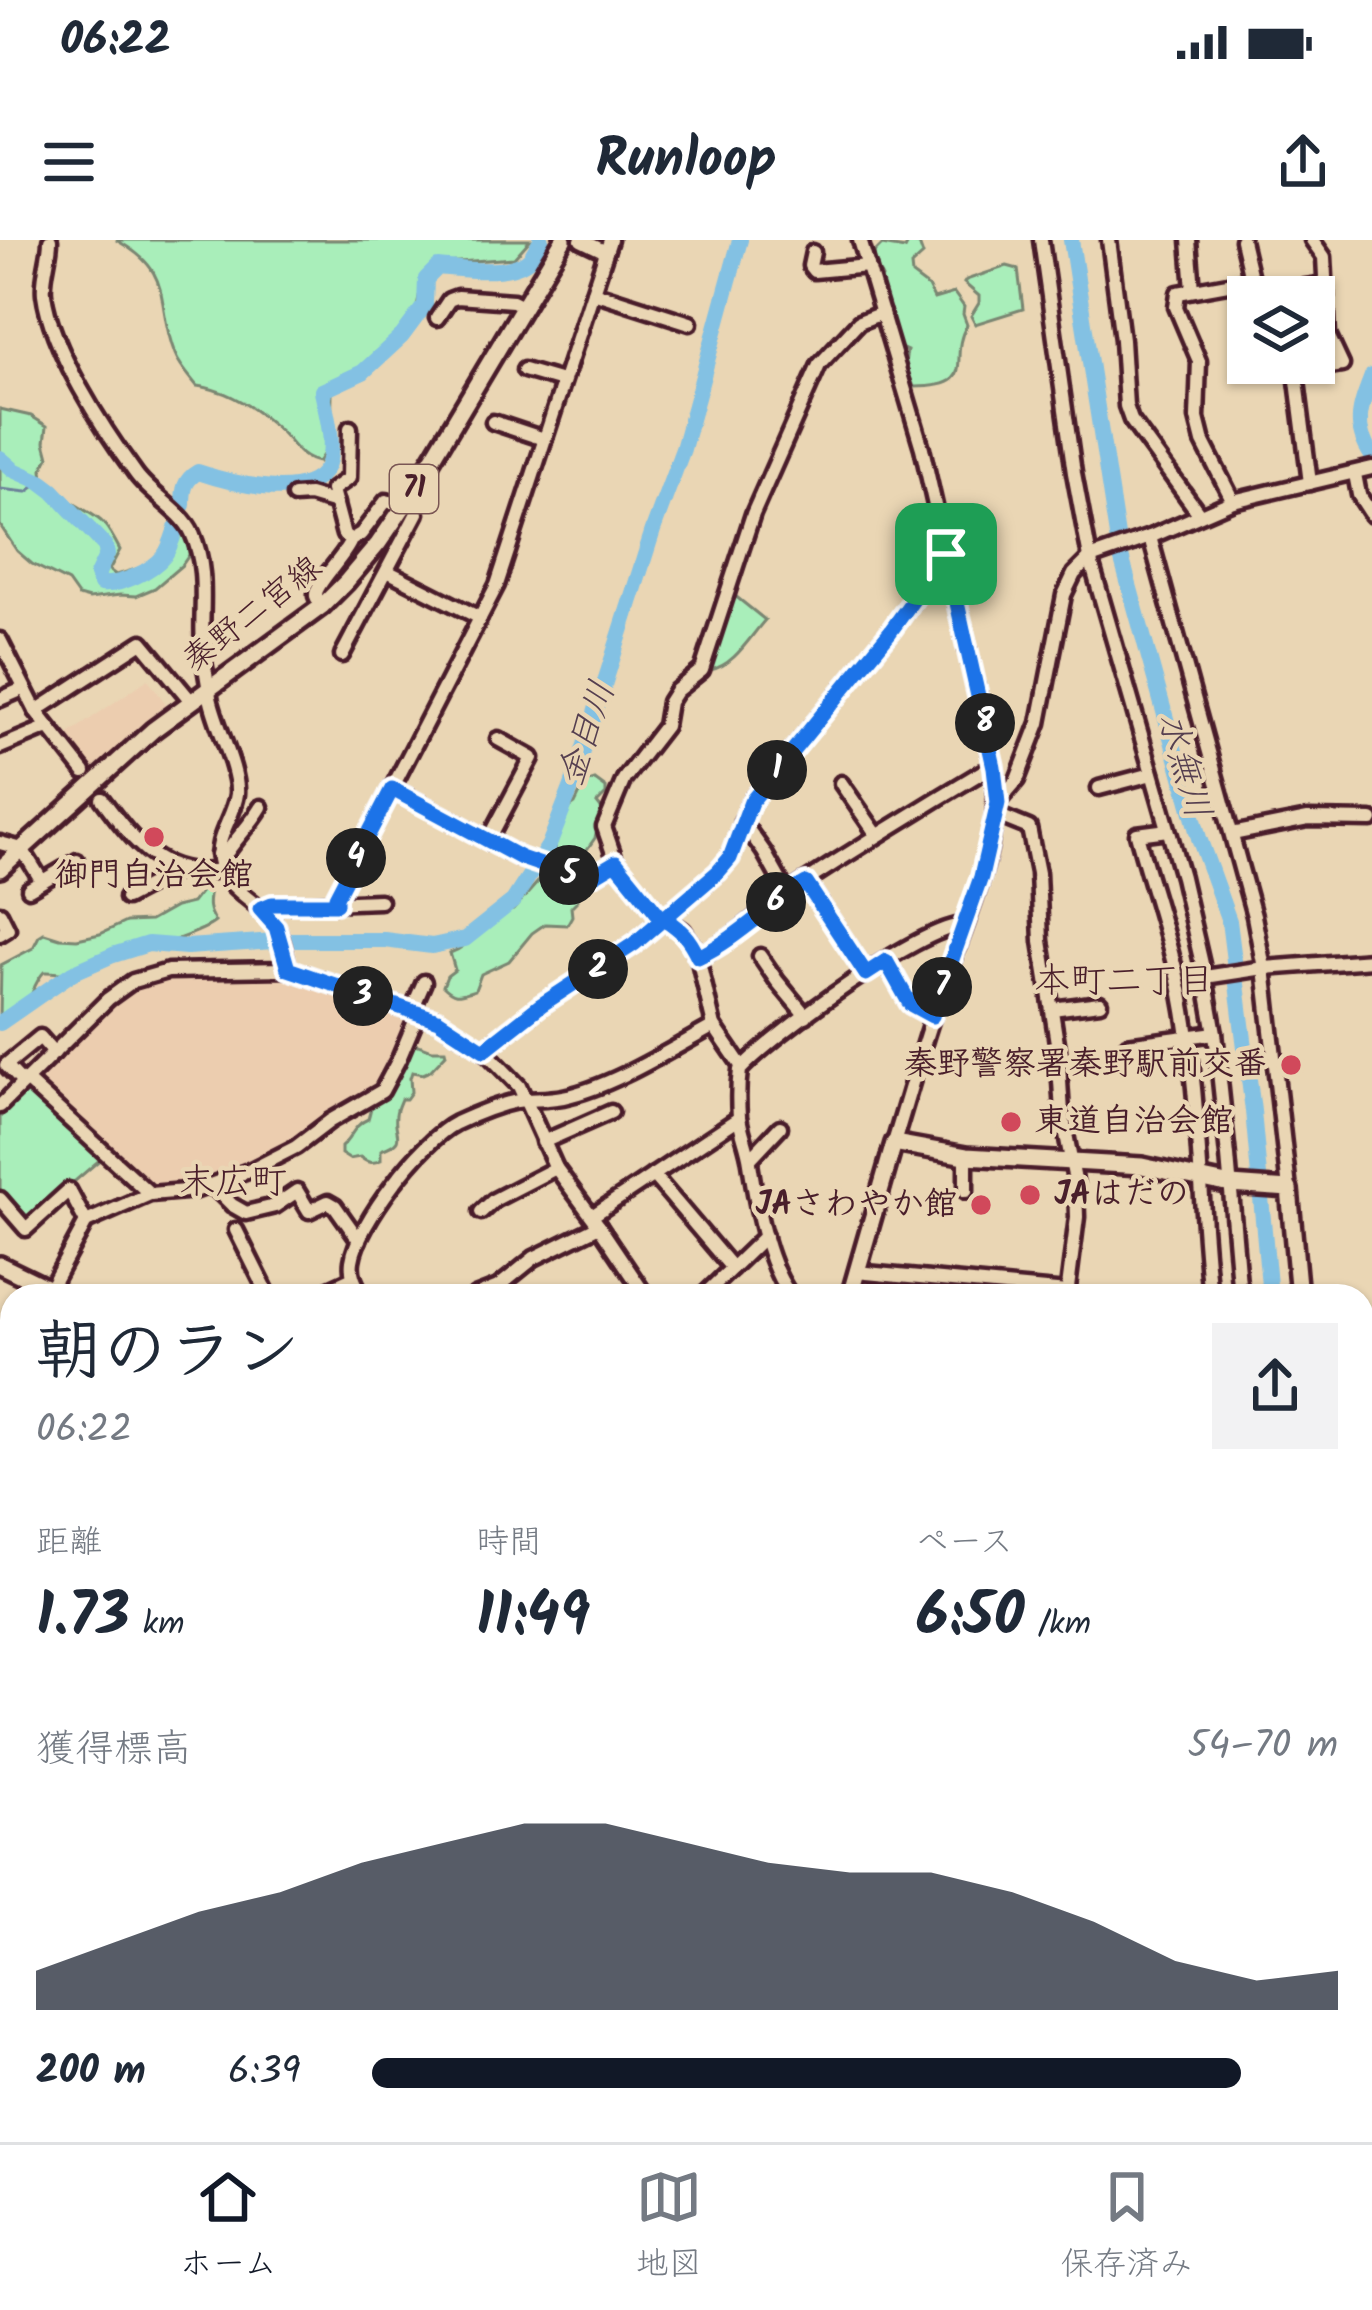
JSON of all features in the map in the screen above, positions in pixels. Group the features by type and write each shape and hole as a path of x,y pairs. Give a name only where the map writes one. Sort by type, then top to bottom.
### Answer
{"main road":[{"name":"秦野二宮線","path":"0,869 152,730 322,606 378,544 563,240"},
{"path":"853,1284 895,1143 966,1156 1160,1169 1233,1186 1285,1188 1297,1284"},
{"path":"0,1265 35,1284"}],"street":[{"path":"50,240 44,286 47,310 68,362 145,485 191,530 204,598 208,688 237,790 218,854 233,885 274,924 288,968"},
{"path":"336,904 497,585 608,246 580,240"},
{"path":"860,240 922,448 994,767 997,809 981,877 932,1016 895,1143"},
{"path":"1041,240 1074,473 1092,557 1209,976 1239,1284"},
{"path":"1109,240 1126,406 1131,420 1200,515"},
{"path":"1189,240 1193,290"},
{"path":"1242,240 1249,276"},
{"path":"1312,240 1324,257 1324,276"},
{"path":"813,252 810,266 814,272 868,266"},
{"path":"1227,284 1178,292 1176,308 1199,362 1197,418 1203,442 1233,501"},
{"path":"593,292 690,323"},
{"path":"437,318 449,300 457,297 513,301 523,306"},
{"path":"782,1284 754,1196 739,1118 742,1066 714,1026 698,957 682,930 664,919 616,862 604,827 624,779 665,726 676,691 701,670 707,658 753,514 819,365 859,322 882,314"},
{"path":"524,370 562,382"},
{"path":"1297,384 1310,483"},
{"path":"493,422 544,439"},
{"path":"346,438 349,478 332,490 344,536 351,540"},
{"path":"997,809 1017,780 1039,724 1064,595 1074,574 1092,557 1233,501 1365,471 1359,495 1372,515"},
{"path":"294,496 336,503"},
{"path":"322,606 316,588 351,540 390,502"},
{"path":"342,655 417,513"},
{"path":"1148,537 1254,916 1285,1188"},
{"path":"484,1050 541,1005 634,944 718,872 730,858 751,802 890,632 946,554"},
{"path":"387,571 480,618"},
{"path":"0,640 35,711 83,772"},
{"path":"35,711 142,642 191,701"},
{"path":"0,699 22,689"},
{"path":"0,747 48,727"},
{"path":"489,838 532,758 497,739"},
{"path":"698,957 877,835 994,767"},
{"path":"1099,788 1152,774"},
{"path":"841,783 877,835"},
{"path":"392,789 532,862 569,875 584,878 616,862"},
{"path":"102,799 127,832 179,871 222,870"},
{"path":"218,854 228,851 246,832 261,807"},
{"path":"997,809 1032,834 1038,873 1042,954 1077,1217 1068,1284"},
{"path":"1232,834 1296,820 1372,820"},
{"path":"742,821 787,893"},
{"path":"1168,830 1137,834 1174,961 1202,1181 1209,1284"},
{"path":"0,843 22,849 42,881"},
{"path":"28,889 77,861"},
{"path":"127,898 179,871"},
{"path":"806,883 866,974"},
{"path":"260,909 272,904 380,901"},
{"path":"0,913 8,928 0,934"},
{"path":"742,1066 886,961 935,932 964,925"},
{"path":"760,956 806,1016"},
{"path":"1209,976 1372,960"},
{"path":"886,961 910,1004 932,1016"},
{"path":"0,1106 108,999 133,981 168,971 288,968 451,1026 484,1050 518,1086 556,1168 638,1284"},
{"path":"58,1284 86,1222 149,1194 197,1190 251,1170 296,1148 382,1090 424,982"},
{"path":"1052,1009 1094,1001"},
{"path":"356,1284 352,1258 359,1240 408,1163 444,1131 517,1101 580,1092 714,1026"},
{"path":"1126,1045 1215,1033"},
{"path":"54,1053 40,1037 6,1065 149,1194"},
{"path":"543,1142 611,1112"},
{"path":"501,1284 739,1118"},
{"path":"750,1159 780,1127"},
{"path":"966,1156 966,1191"},
{"path":"481,1212 494,1200 556,1168"},
{"path":"652,1175 732,1268"},
{"path":"212,1185 246,1213 275,1206 298,1191 309,1211 328,1202 359,1240"},
{"path":"0,1199 26,1229 69,1190 86,1222"},
{"path":"236,1230 263,1284"},
{"path":"715,1284 765,1236"},
{"path":"856,1272 922,1284"},
{"path":"340,1284 353,1278"}],"shaded area":[{"path":"148,679 166,704 90,771 63,738"},
{"path":"278,975 371,1009 370,1015 381,1019 385,1014 410,1023 376,1089 247,1168 197,1185 153,1188 39,1084 39,1078 133,991 163,979"}],"green space":[{"path":"116,240 530,240 514,258 445,263 421,287 415,316 332,393 331,443 318,462 301,454 252,409 197,386 175,354 155,276 135,252"},
{"path":"908,243 919,244 923,255 911,266 912,275 928,287 934,299 954,293 964,307 967,325 958,369 948,382 935,386 914,387 905,363 907,351 900,348 878,285 882,278 874,253 882,245 905,249"},
{"path":"1007,266 1018,269 1023,309 975,324 971,316 979,296 964,283"},
{"path":"0,409 31,416 47,426 44,485 104,524 120,550 109,570 116,575 152,561 167,544 172,524 179,525 188,541 189,555 182,565 155,588 136,596 89,599 32,564 0,525"},
{"path":"734,595 765,620 734,657 710,670"},
{"path":"595,780 606,788 606,794 597,803 604,812 595,838 571,872 558,869 552,857 565,811 575,804 585,783"},
{"path":"554,872 578,888 567,925 545,924 532,933 509,961 481,974 475,990 455,994 443,986 455,970 450,953 513,910"},
{"path":"206,885 215,922 151,948 105,954 105,961 87,962 74,973 44,972 23,1010 0,1018 1,965 33,948 39,936 77,939 126,922 150,921 192,903"},
{"path":"408,1045 446,1054 430,1071 412,1072 411,1092 401,1099 397,1111 397,1140 381,1150 381,1160 375,1162 341,1154 341,1147 368,1119 382,1088 381,1074"},
{"path":"26,1090 102,1158 26,1223 0,1193 0,1117"}],"waterway":[{"path":"183,505 185,486 198,472 266,487 285,488 316,479 326,468 331,450 322,391 363,372 402,336 425,305 426,279 438,267 511,268 530,258 541,240"},
{"name":"金目川","path":"0,1023 72,973 148,944 187,947 384,940 432,946 465,939 513,901 549,845 572,786 683,449 740,240"},
{"name":"水無川","path":"1071,240 1119,549 1199,838 1229,921 1269,1284"},
{"path":"1372,376 1360,416 1372,456"},
{"path":"0,458 53,491 105,546 107,554 97,575 101,584 126,580 159,562 176,528"},
{"path":"0,489 27,492 41,482"}],"place":[{"name":"御門自治会館","path":"154,837"},
{"name":"秦野警察署秦野駅前交番","path":"1291,1065"},
{"name":"東道自治会館","path":"1011,1122"},
{"name":"JAはだの","path":"1030,1195"},
{"name":"JAさわやか館","path":"981,1205"}],"district":[{"name":"本町二丁目","path":"1124,982"},
{"name":"末広町","path":"233,1183"}],"route":[{"path":"946,554 890,632 751,802 730,858 718,872 664,919 634,944 541,1005 484,1050 438,1020 288,969 276,927 260,909 272,904 336,904 392,789 521,858 579,878 616,862 658,914 664,919 682,930 688,936 698,957 741,932 806,883 866,974 886,961 910,1004 932,1016 981,877 998,803 946,554"}]}
